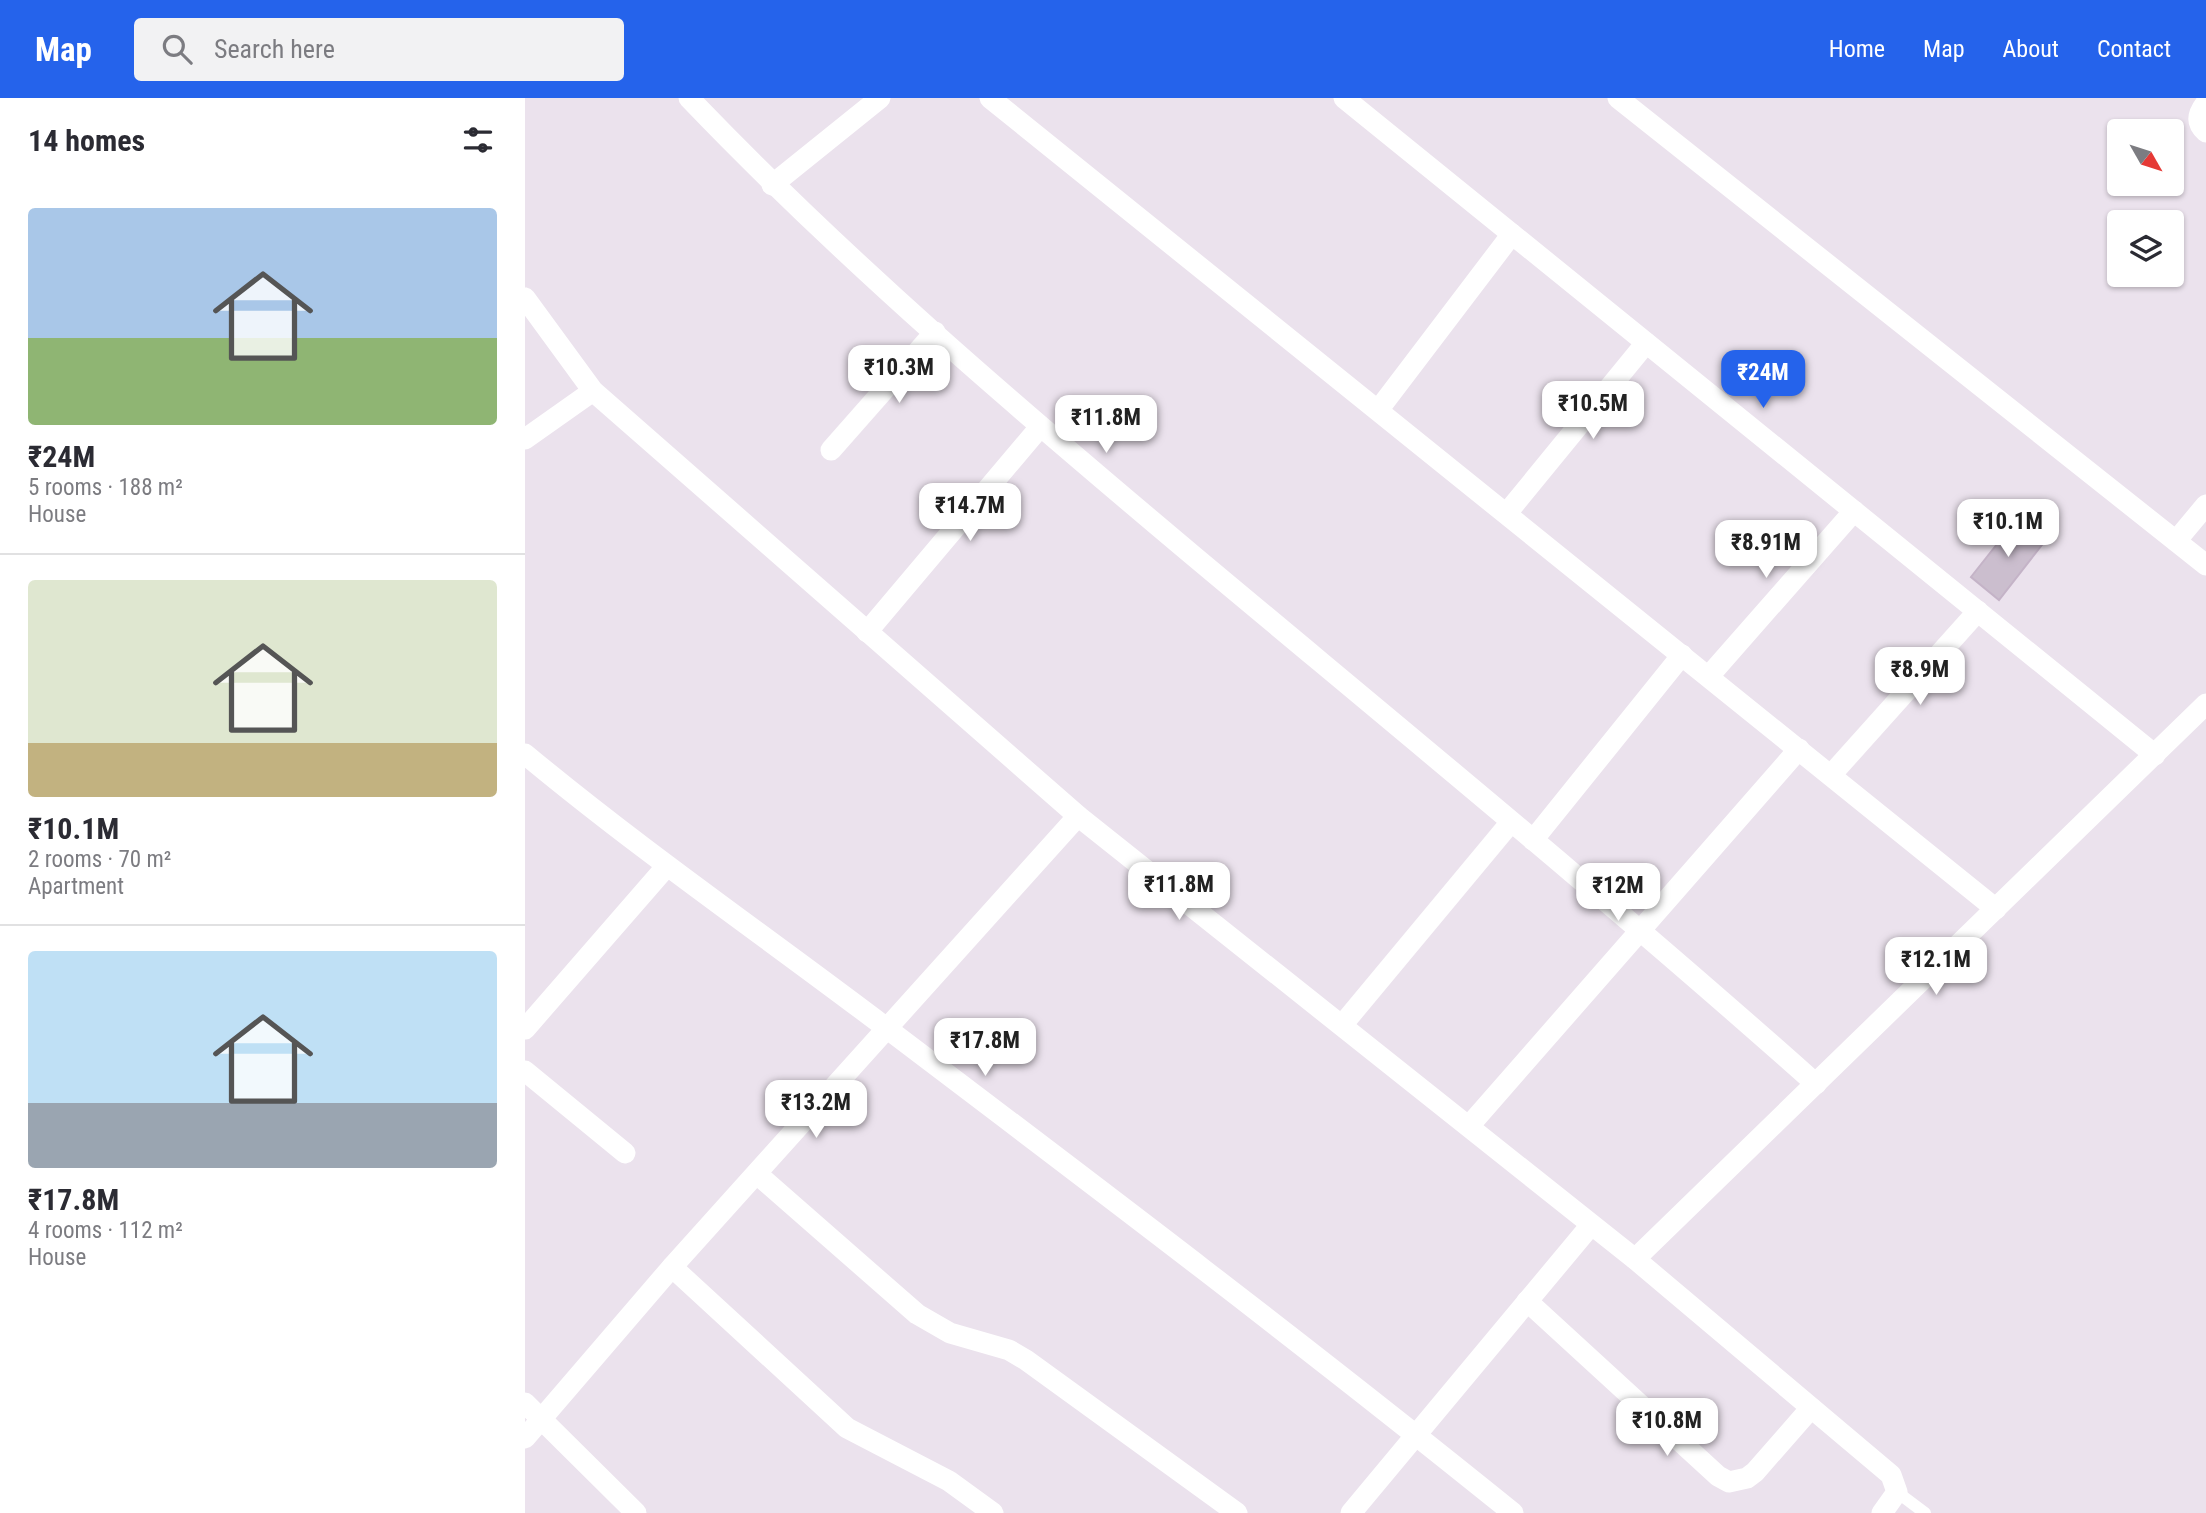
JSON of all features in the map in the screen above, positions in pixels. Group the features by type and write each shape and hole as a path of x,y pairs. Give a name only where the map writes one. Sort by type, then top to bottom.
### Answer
{"street":[{"path":"689,98 772,185 1040,427 1532,840 1641,928 1816,1084"},
{"path":"772,185 880,98"},
{"path":"990,98 1996,909"},
{"path":"1344,98 2155,755"},
{"path":"1618,98 2206,565"},
{"path":"2206,103 2199,112 2198,120 2206,132"},
{"path":"1379,409 1512,234"},
{"path":"525,298 593,391 1078,816 1343,1024 1635,1259 1891,1475 1897,1492 1882,1513"},
{"path":"831,450 935,332"},
{"path":"1507,513 1646,342"},
{"path":"525,439 593,391"},
{"path":"867,632 1040,427"},
{"path":"2176,541 2206,505"},
{"path":"1709,676 1854,511"},
{"path":"1831,775 1978,611"},
{"path":"1532,840 1682,654"},
{"path":"1635,1259 2206,704"},
{"path":"1469,1126 1799,749"},
{"path":"525,754 666,867 887,1028 1418,1436 1513,1513"},
{"path":"525,1438 672,1267 1078,816"},
{"path":"1343,1024 1511,822"},
{"path":"525,1029 666,867"},
{"path":"525,1071 625,1153"},
{"path":"757,1174 917,1314 950,1333 1009,1350 1026,1360 1237,1513"},
{"path":"1352,1513 1591,1225"},
{"path":"672,1267 847,1428 949,1481 993,1513"},
{"path":"1527,1301 1718,1476 1729,1482 1747,1478 1755,1472 1811,1408"},
{"path":"525,1403 636,1513"}],"lane":[{"path":"1897,1492 1925,1513"}],"building":[{"path":"2017,519 2045,541 1999,600 1971,577"}]}
